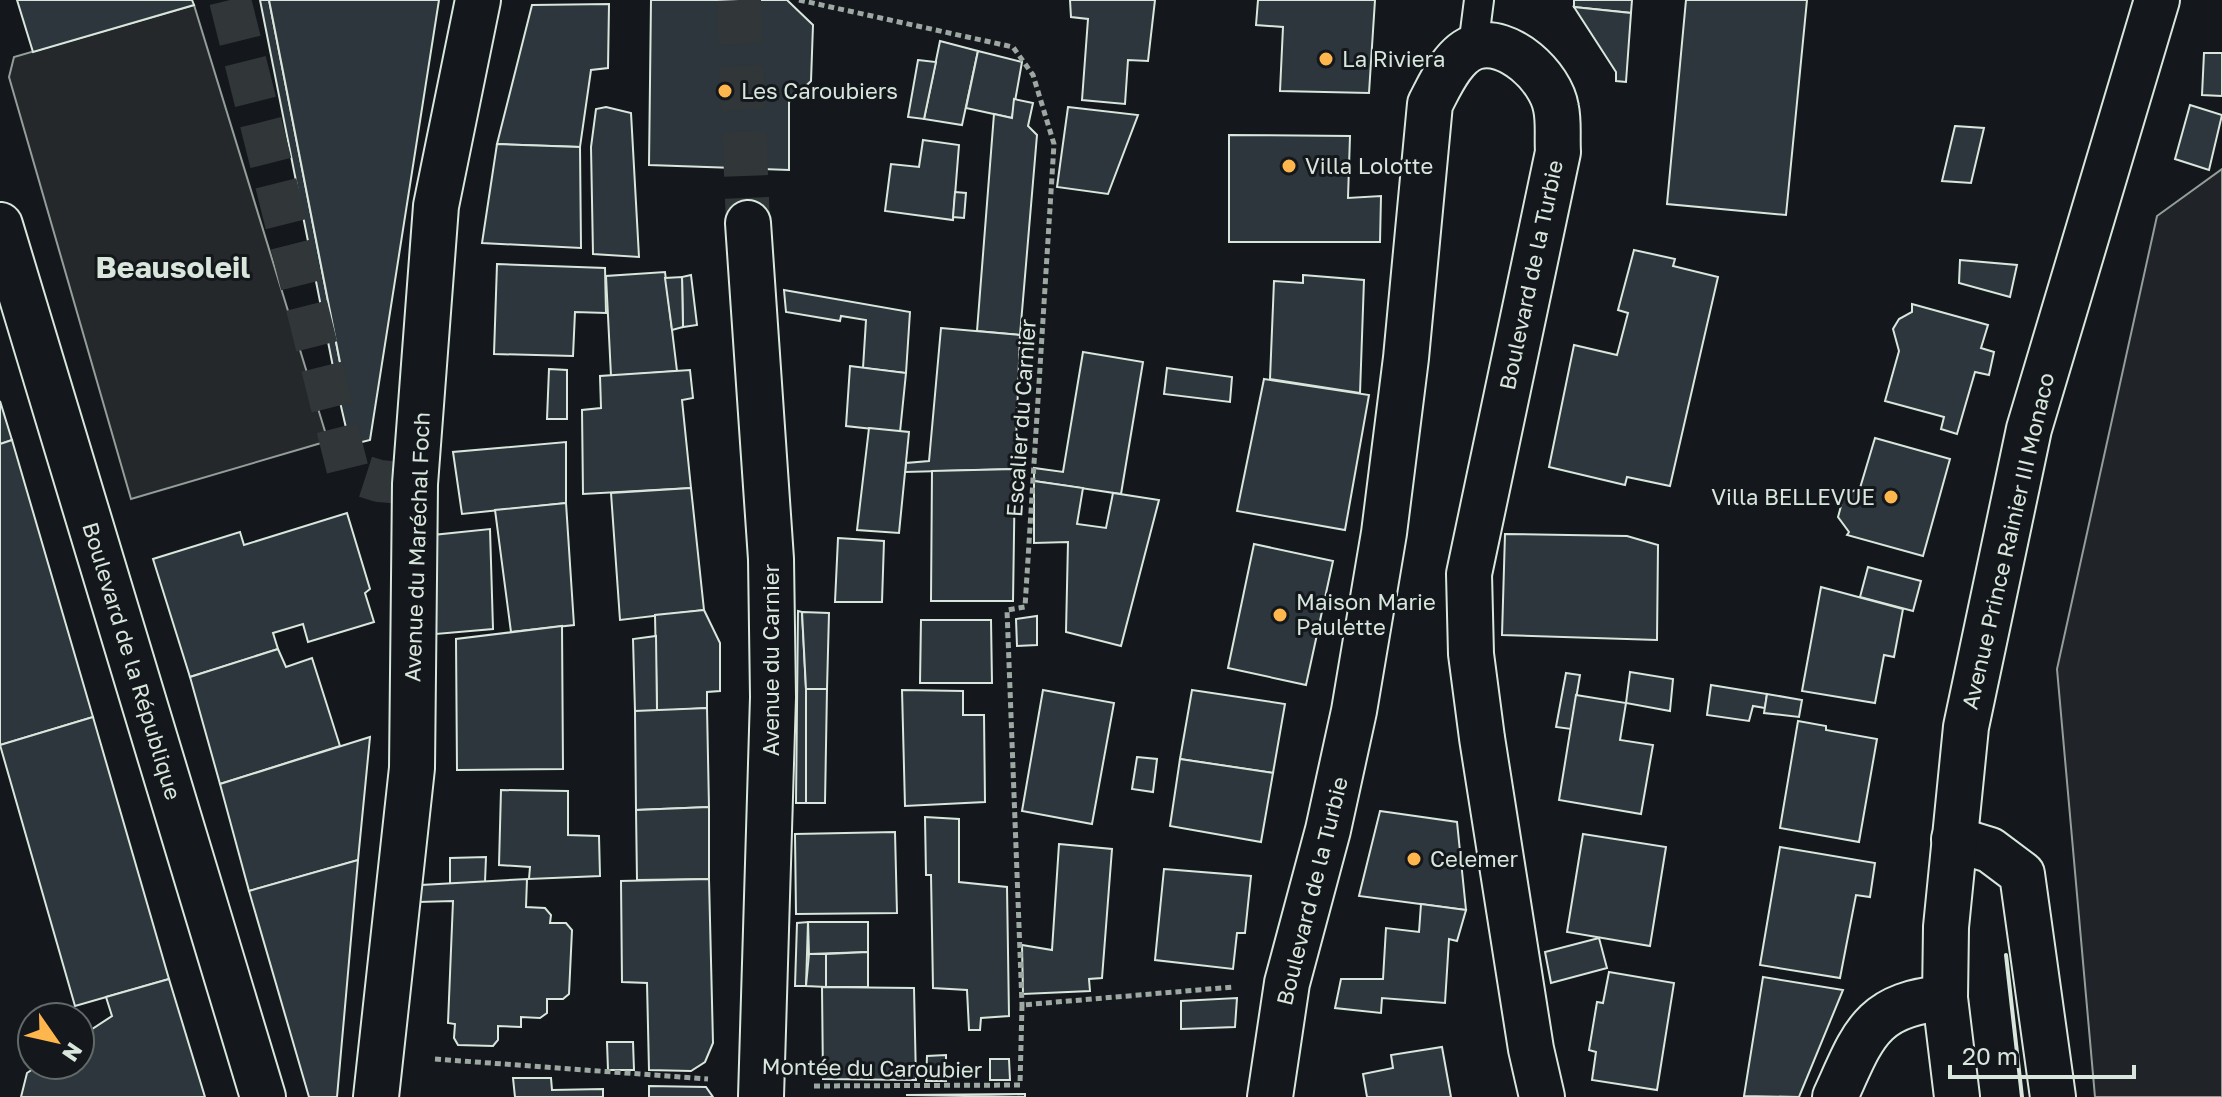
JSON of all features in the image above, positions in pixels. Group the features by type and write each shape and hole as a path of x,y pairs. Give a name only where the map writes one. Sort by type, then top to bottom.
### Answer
{"main road":[{"name":"Avenue du Maréchal Foch","path":"377,1076 412,768 415,484 436,206 478,0"},
{"name":"Avenue Prince Rainier III Monaco","path":"1957,1097 1945,998 1946,927 1966,727 2029,429 2157,0"},
{"name":"Boulevard de la Turbie","path":"1270,1097 1287,983 1338,785 1384,533 1406,358 1430,104 1448,70 1473,47 1494,46 1512,52 1541,77 1556,106 1558,152 1469,574 1471,654 1482,738 1531,1049 1542,1097"},
{"name":"Avenue du Carnier","path":"748,223 771,559 773,666 761,1090"},
{"name":"Boulevard de la République","path":"0,225 263,1097"},
{"path":"1954,839 1990,850 2022,874 2053,1097"},
{"path":"1835,1097 1873,1022 1912,1001 1945,998"}],"lane":[{"path":"1473,47 1479,0"}],"path":[{"name":"Escalier du Carnier","path":"799,0 1013,47 1033,75 1054,144 1025,607 1007,610 1022,1005"},
{"path":"1022,1005 1287,983"},
{"name":"Montée du Caroubier","path":"377,1076 761,1090 1020,1085 1022,1005"}],"shaded area":[{"path":"194,5 328,441 131,499 9,77 14,57"},
{"path":"2222,169 2222,1097 2095,1097 2057,669 2157,216"}],"building":[{"path":"17,0 192,0 194,5 33,52"},
{"path":"260,0 269,0 347,398 340,402"},
{"path":"269,0 439,0 370,440 350,445 340,402 347,398"},
{"name":"Les Caroubiers","path":"651,0 787,0 813,25 811,81 789,102 789,170 649,165"},
{"path":"1070,0 1155,0 1148,61 1128,60 1125,104 1082,100 1088,19 1071,17"},
{"name":"La Riviera","path":"1258,0 1375,0 1369,93 1280,91 1283,27 1256,25"},
{"path":"1574,0 1632,0 1631,13 1574,7"},
{"path":"1686,0 1807,0 1786,215 1667,204"},
{"path":"609,4 608,68 591,70 580,147 497,144 532,5"},
{"path":"1574,7 1631,13 1626,82 1616,81 1616,72"},
{"path":"940,41 978,51 962,125 924,119"},
{"path":"978,51 1022,62 1012,118 966,108"},
{"path":"2204,53 2222,53 2222,96 2202,95"},
{"path":"918,60 936,62 924,119 908,117"},
{"path":"1014,99 1033,103 1028,126 1037,135 1020,335 977,331 994,114 1012,118"},
{"path":"2190,105 2222,115 2209,170 2175,159"},
{"path":"606,107 631,113 639,257 593,254 591,147 596,109"},
{"path":"1068,107 1138,115 1108,194 1057,187"},
{"path":"1955,126 1984,128 1971,183 1942,181"},
{"name":"Villa Lolotte","path":"1229,135 1350,136 1348,198 1381,196 1380,242 1229,242"},
{"path":"923,140 959,145 953,220 885,211 891,164 919,167"},
{"path":"497,144 580,147 581,248 482,243"},
{"path":"955,192 966,193 964,218 953,217"},
{"path":"1634,250 1675,259 1673,266 1718,277 1670,486 1627,477 1625,485 1549,467 1574,345 1617,355 1628,313 1618,310"},
{"path":"1960,260 2017,265 2010,297 1959,283"},
{"path":"497,264 605,268 606,313 575,312 573,356 494,354"},
{"path":"665,272 677,371 611,376 606,276"},
{"path":"691,275 697,325 683,327 682,277"},
{"path":"1303,275 1364,280 1360,393 1270,379 1274,281 1303,283"},
{"path":"682,277 683,327 672,330 665,278"},
{"path":"784,290 910,312 906,373 863,368 866,320 841,316 840,321 786,312"},
{"path":"1912,304 1988,325 1981,348 1994,352 1989,375 1975,372 1957,434 1941,429 1944,417 1885,401 1899,351 1893,329 1899,319 1912,312"},
{"path":"941,328 1020,335 1015,469 905,472 906,463 929,461"},
{"path":"1083,352 1143,362 1121,494 1034,481 1034,468 1063,472"},
{"path":"850,366 906,373 900,432 846,426"},
{"path":"1167,368 1232,377 1230,402 1164,394"},
{"path":"549,369 567,370 567,419 547,419"},
{"path":"690,370 693,398 682,400 691,488 583,494 582,410 601,408 600,376"},
{"path":"1264,379 1369,395 1345,530 1237,511"},
{"path":"0,401 12,440 0,444"},
{"path":"869,428 909,432 899,533 857,530"},
{"name":"Villa BELLEVUE","path":"1875,438 1950,459 1923,556 1847,535 1849,532 1838,517 1844,495 1860,488"},
{"path":"12,440 93,717 0,745 0,444"},
{"path":"566,442 566,503 462,514 453,452"},
{"path":"1015,469 1013,601 931,601 932,471"},
{"path":"1034,481 1083,488 1077,524 1106,528 1113,493 1159,500 1121,646 1066,632 1068,542 1034,543"},
{"path":"691,488 704,610 620,620 611,493"},
{"path":"566,503 574,625 511,632 495,510"},
{"path":"347,513 370,589 365,593 374,622 308,642 303,624 273,633 278,649 190,677 153,559 240,532 244,545"},
{"path":"490,529 493,629 436,634 433,535"},
{"path":"1505,534 1627,536 1658,545 1657,640 1502,635"},
{"path":"838,538 884,541 882,602 835,602"},
{"name":"Maison Marie Paulette","path":"1254,544 1333,561 1306,685 1228,668"},
{"path":"1868,567 1921,581 1913,611 1860,597"},
{"path":"1821,587 1903,609 1894,657 1884,655 1875,703 1802,691"},
{"path":"704,610 720,643 720,691 707,692 707,708 657,711 655,615"},
{"path":"798,611 802,612 806,689 806,803 796,803"},
{"path":"802,612 829,613 827,689 806,689"},
{"path":"1037,616 1037,645 1017,646 1016,619"},
{"path":"921,620 991,620 992,683 920,683"},
{"path":"562,626 563,769 457,770 456,639"},
{"path":"656,636 657,711 635,711 633,639"},
{"path":"278,649 286,667 312,658 340,746 220,784 190,677"},
{"path":"1630,672 1673,679 1670,711 1626,703"},
{"path":"1566,673 1580,675 1571,729 1556,727"},
{"path":"1711,685 1767,694 1765,708 1753,706 1749,721 1707,715"},
{"path":"806,689 827,689 825,803 806,803"},
{"path":"902,690 963,691 963,715 984,715 985,802 905,806"},
{"path":"1043,690 1114,703 1092,824 1022,811"},
{"path":"1192,690 1285,704 1273,773 1180,759"},
{"path":"1767,694 1802,700 1799,717 1764,713"},
{"path":"1576,695 1626,703 1620,740 1653,745 1641,814 1559,800"},
{"path":"707,708 709,807 636,810 635,711"},
{"path":"93,717 169,979 92,1001 74,1001 0,745"},
{"path":"1798,721 1826,726 1826,730 1877,739 1859,842 1780,828"},
{"path":"370,737 358,860 249,891 220,784"},
{"path":"1137,757 1157,759 1153,792 1132,789"},
{"path":"1180,759 1273,773 1261,842 1170,826"},
{"path":"501,790 568,791 568,835 599,836 600,876 529,879 530,867 499,865"},
{"path":"709,807 709,879 637,880 636,810"},
{"name":"Celemer","path":"1380,811 1457,822 1466,910 1359,896"},
{"path":"925,817 959,819 959,882 1007,887 1009,1016 981,1018 980,1030 969,1030 967,990 933,988 931,875 926,875"},
{"path":"895,832 897,913 796,914 795,834"},
{"path":"1583,834 1666,847 1650,946 1567,932"},
{"path":"1059,844 1112,849 1102,978 1089,979 1090,991 1023,994 1022,945 1052,950"},
{"path":"1780,847 1875,863 1870,897 1856,895 1840,978 1760,965"},
{"path":"486,857 485,882 450,884 450,858"},
{"path":"358,860 337,1097 309,1097 249,891"},
{"path":"1164,869 1251,876 1245,933 1237,933 1233,969 1155,960"},
{"path":"527,879 526,907 545,908 551,915 550,923 566,923 572,930 569,994 563,999 547,999 547,1013 540,1018 521,1017 521,1027 498,1026 498,1040 493,1046 458,1045 454,1038 455,1024 448,1023 453,901 419,902 421,885"},
{"path":"709,879 713,1043 705,1062 691,1071 649,1070 647,983 622,982 621,881"},
{"path":"1421,904 1466,910 1457,941 1449,939 1445,1003 1382,998 1381,1013 1335,1008 1341,979 1383,979 1386,928 1419,932"},
{"path":"808,922 806,986 795,986 797,923"},
{"path":"808,922 868,922 868,952 809,954"},
{"path":"1599,938 1607,968 1551,983 1545,952"},
{"path":"868,952 868,987 826,987 826,954"},
{"path":"809,954 826,954 826,987 806,986"},
{"path":"1609,972 1674,983 1657,1090 1592,1080 1596,1052 1589,1050 1597,1002 1603,1003"},
{"path":"1763,977 1843,990 1799,1097 1744,1096"},
{"path":"169,979 205,1097 21,1097 25,1081 96,1081 96,1026 112,1016 106,997"},
{"path":"822,987 914,988 916,1080 823,1079"},
{"path":"1237,998 1235,1027 1181,1029 1181,1001"},
{"path":"607,1042 633,1042 634,1070 608,1070"},
{"path":"1442,1047 1451,1097 1367,1097 1363,1074 1393,1068 1391,1055"},
{"path":"946,1055 946,1081 926,1081 927,1056"},
{"path":"990,1059 1009,1059 1010,1080 990,1080"},
{"path":"513,1078 551,1078 552,1090 603,1089 603,1097 515,1097"},
{"path":"649,1086 706,1087 713,1097 649,1097"},
{"path":"1025,1094 1025,1097 906,1095"}],"tunnel":[{"path":"230,0 348,471 379,481 415,484"},
{"path":"739,0 748,223"}],"wall":[{"path":"2006,955 2022,1097"}],"place":[{"name":"La Riviera","path":"1326,59"},
{"name":"Les Caroubiers","path":"725,91"},
{"name":"Villa Lolotte","path":"1289,166"},
{"name":"Villa BELLEVUE","path":"1891,497"},
{"name":"Maison Marie Paulette","path":"1280,615"},
{"name":"Celemer","path":"1414,859"}],"district":[{"name":"Beausoleil","path":"173,268"}]}
